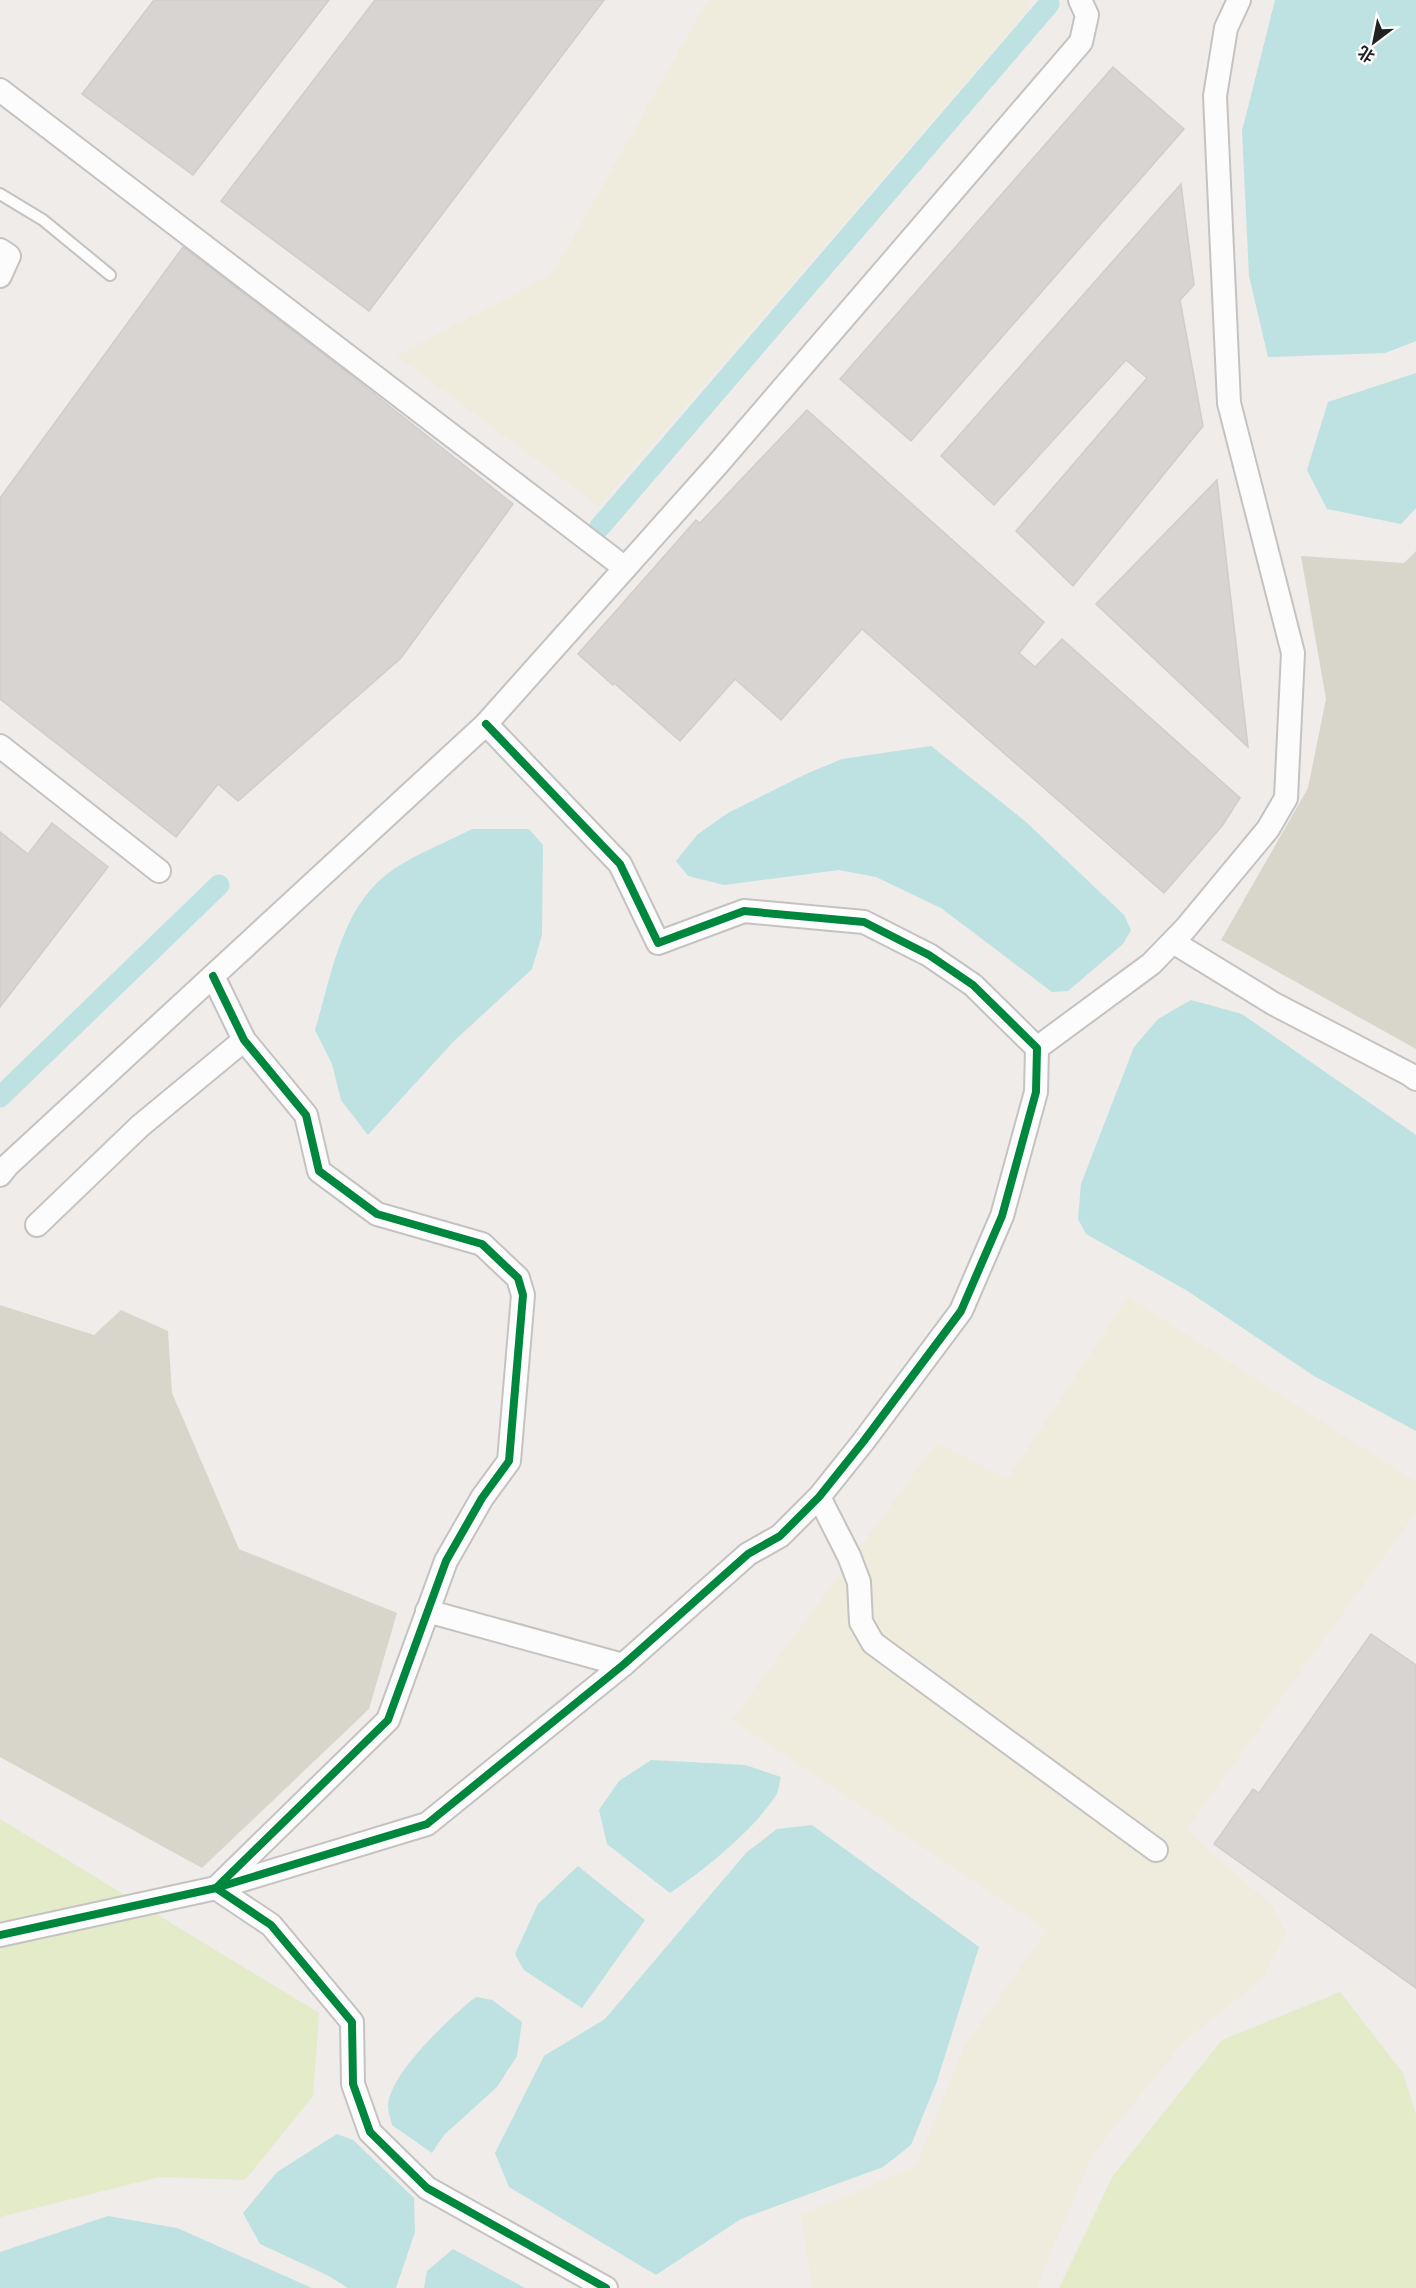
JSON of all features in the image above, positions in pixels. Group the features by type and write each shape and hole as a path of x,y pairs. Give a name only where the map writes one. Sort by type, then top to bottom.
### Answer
{"street":[{"path":"0,1175 8,1165 486,724 717,465 1081,42 1087,15 1080,0"},
{"path":"1037,1048 1150,964 1173,942 1268,829 1286,798 1293,653 1229,403 1215,96 1226,28 1239,0"},
{"path":"0,90 625,568"},
{"path":"0,250 9,256 0,276"},
{"path":"0,1935 216,1888 427,1824 623,1665 748,1554 780,1536 819,1497 961,1311 1002,1216 1036,1092 1037,1048 973,985 929,955 864,922 744,911 658,943 620,864 486,724"},
{"path":"0,746 159,871"},
{"path":"1173,942 1274,1004 1416,1079"},
{"path":"213,976 244,1040 306,1114 319,1171 378,1214 482,1244 518,1278 523,1295 509,1461 482,1498 446,1561 388,1720 216,1888"},
{"path":"37,1225 140,1126 244,1040"},
{"path":"819,1497 849,1556 859,1582 861,1622 873,1643 1156,1850"},
{"path":"427,1611 623,1665"},
{"path":"216,1888 271,1925 352,2022 353,2084 370,2132 427,2188 606,2288"}],"lane":[{"path":"0,194 43,220 110,275"}],"shaded area":[{"path":"708,0 1026,0 1029,9 599,506 397,356 553,273"},
{"path":"1416,551 1416,1049 1221,940 1308,788 1326,699 1301,556 1404,563"},
{"path":"1128,1297 1416,1482 1416,1512 1186,1830 1272,1906 1286,1933 1263,1978 1182,2043 1092,2155 1036,2288 812,2287 801,2215 916,2166 964,2047 1047,1930 732,1720 937,1443 1008,1479"},
{"path":"0,1305 94,1335 121,1310 168,1331 172,1393 239,1549 397,1613 369,1709 202,1868 0,1757"}],"green space":[{"path":"0,1819 319,2013 313,2096 245,2180 159,2177 0,2217"},
{"path":"1340,1992 1403,2073 1416,2115 1416,2288 1059,2288 1113,2176 1222,2040"}],"water":[{"path":"1275,0 1416,0 1416,341 1385,353 1268,357 1249,276 1242,131"},
{"path":"1416,373 1416,508 1401,524 1327,509 1307,470 1328,402"},
{"path":"931,746 1026,822 1124,915 1131,930 1123,944 1068,991 1052,992 941,908 876,877 839,870 724,885 688,876 676,861 697,835 728,813 806,774 842,759"},
{"path":"472,829 529,829 543,845 542,935 532,969 453,1042 368,1135 341,1100 332,1064 315,1030 341,941 362,901 376,883 403,863"},
{"path":"1191,1000 1242,1014 1416,1135 1416,1431 1314,1376 1186,1290 1086,1234 1078,1219 1081,1184 1134,1047 1158,1019"},
{"path":"651,1760 745,1765 781,1777 776,1795 755,1822 713,1861 670,1893 607,1844 599,1810 619,1781"},
{"path":"812,1825 979,1947 937,2081 911,2145 883,2167 741,2219 656,2275 509,2187 495,2153 544,2056 605,2019 746,1853 777,1829"},
{"path":"578,1866 645,1920 582,2008 524,1970 515,1954 538,1904"},
{"path":"476,1997 492,2000 522,2022 517,2056 497,2087 444,2135 432,2153 392,2125 388,2111 391,2093 410,2062 437,2031"},
{"path":"337,2134 353,2140 414,2198 415,2232 396,2288 348,2288 327,2275 260,2244 243,2213 277,2172"},
{"path":"108,2216 177,2228 312,2288 0,2288 0,2252"},
{"path":"453,2249 525,2288 424,2288 427,2271"}],"building":[{"path":"154,0 329,0 193,175 82,94"},
{"path":"375,0 604,0 369,311 221,201"},
{"path":"1113,67 1184,129 911,441 840,379"},
{"path":"1181,184 1194,285 1180,300 1203,426 1073,586 1016,531 1147,378 1126,360 994,505 941,456"},
{"path":"183,247 513,504 401,658 238,801 218,784 176,837 0,699 0,498"},
{"path":"807,410 1044,622 1019,653 1035,667 1062,639 1240,798 1222,826 1164,893 862,629 781,720 735,679 680,741 578,654 696,520 700,523"},
{"path":"1217,480 1248,747 1096,604"},
{"path":"52,823 108,867 0,1007 0,832 28,854"},
{"path":"1371,1634 1416,1665 1416,1988 1214,1844 1253,1789 1259,1793"}],"waterway":[{"path":"599,528 1049,4"},
{"path":"0,1097 219,885"}],"cycle path":[{"path":"0,1935 216,1888 427,1824 623,1665 748,1554 780,1536 819,1497 961,1311 1002,1216 1036,1092 1037,1048 973,985 929,955 864,922 744,911 658,943 620,864 486,724"},
{"path":"213,976 244,1040 306,1115 319,1171 377,1214 482,1244 518,1278 523,1295 509,1461 482,1498 446,1561 388,1720 216,1888 271,1925 352,2022 353,2084 370,2132 427,2188 606,2288"}]}
